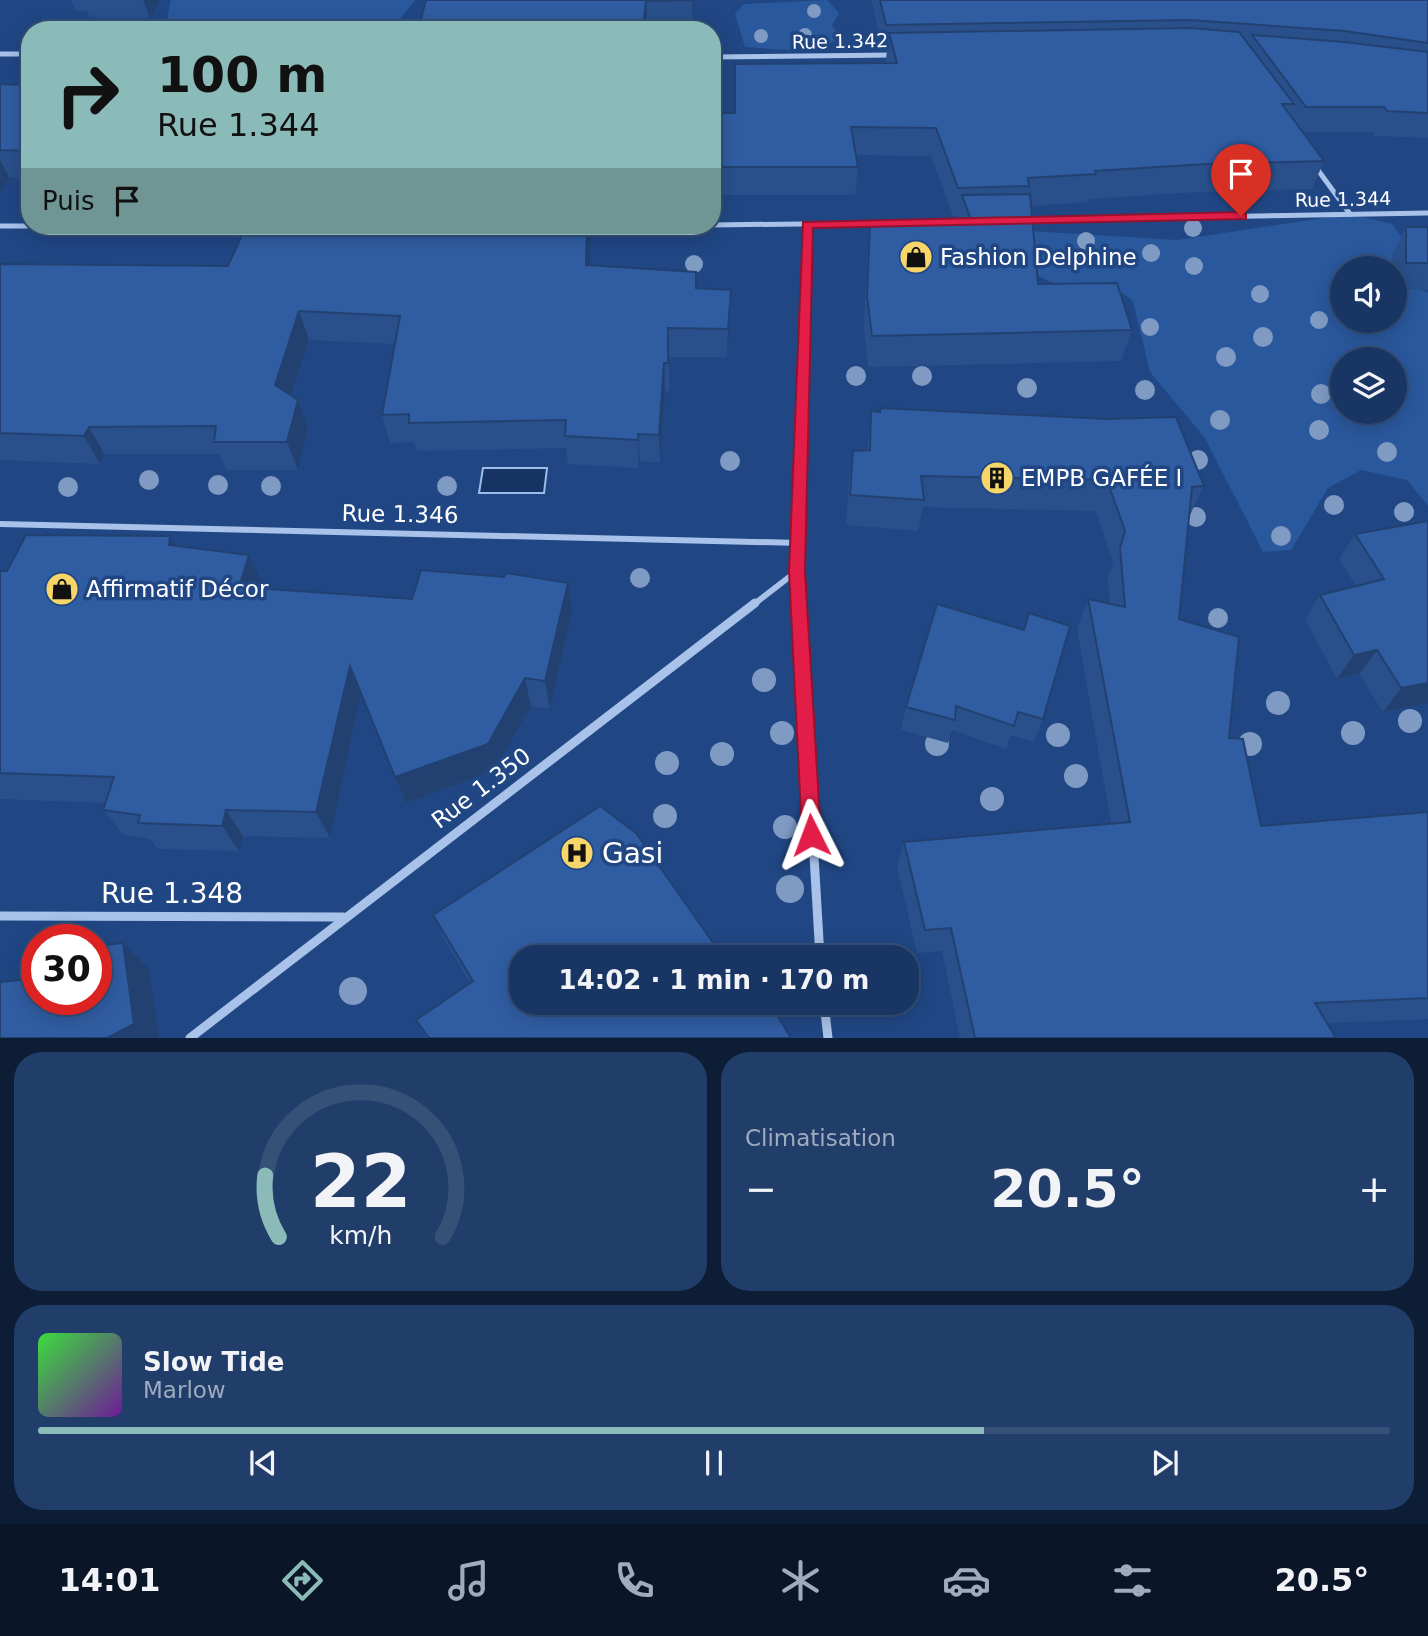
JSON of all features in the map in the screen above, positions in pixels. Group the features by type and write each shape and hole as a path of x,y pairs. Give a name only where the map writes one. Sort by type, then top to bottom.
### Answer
{"street":[{"path":"0,54 21,54"},
{"name":"Rue 1.342","path":"721,57 906,54"},
{"path":"1311,160 1350,214"},
{"name":"Rue 1.344","path":"1016,220 1428,213"},
{"path":"721,225 974,221"},
{"path":"807,225 797,571 819,945"},
{"path":"0,226 21,226"},
{"name":"Rue 1.346","path":"0,524 799,543"},
{"name":"Rue 1.350","path":"190,1038 344,916 797,571"},
{"name":"Rue 1.348","path":"0,916 344,916"},
{"path":"825,1015 828,1038"}],"shaded area":[{"path":"171,0 415,0 398,21 167,21"},
{"path":"827,0 839,13 832,25 840,37 830,43 794,50 745,47 735,14 744,4"},
{"path":"1350,214 1392,224 1401,236 1401,256 1330,256 1330,333 1407,333 1407,284 1428,293 1428,506 1407,480 1361,470 1328,488 1291,550 1263,552 1205,438 1150,372 1133,301 1117,289 1055,284 1003,258 1030,231 1177,240"},
{"path":"483,468 547,468 544,493 479,493"}],"building":[{"path":"426,0 692,0 646,1 644,21 420,21"},
{"path":"880,0 1428,0 1428,43 1345,31 1190,20 886,25"},
{"path":"1190,28 1239,32 1294,104 1282,104 1324,161 1207,164 1095,171 1096,174 1028,178 1029,186 958,188 936,128 851,127 858,167 721,167 721,113 735,113 735,64 897,63 889,33"},
{"path":"1252,35 1428,52 1428,113 1387,111 1384,107 1306,107"},
{"path":"0,84 21,85 21,151 0,150"},
{"path":"1030,194 1038,284 1117,283 1132,330 872,336 867,296 870,223 972,223 962,195"},
{"path":"1406,227 1428,227 1428,263 1407,263"},
{"path":"242,235 587,235 586,265 696,272 696,288 731,290 728,329 668,328 668,363 664,363 659,435 638,434 638,440 565,436 566,420 409,423 409,414 382,415 400,316 299,311 275,385 298,400 287,442 214,442 216,426 89,427 84,436 0,433 0,264 228,266"},
{"path":"880,408 1107,419 1176,417 1204,486 1192,487 1179,619 1239,637 1229,738 1243,739 1261,826 1428,812 1428,998 1315,1003 1336,1038 975,1038 951,928 925,930 904,842 1130,822 1088,599 1125,607 1120,548 1125,531 1107,480 921,476 924,500 850,495 853,451 870,450 871,411 880,412"},
{"path":"1428,521 1428,683 1401,688 1377,650 1354,655 1320,595 1384,579 1355,534"},
{"path":"26,535 170,536 169,545 249,555 239,587 412,599 421,570 504,577 506,573 568,583 545,681 525,678 488,744 395,777 350,666 316,812 226,810 222,826 138,823 140,815 103,810 114,777 0,773 0,571 7,571"},
{"path":"937,604 1024,630 1029,613 1070,626 1043,719 1018,712 1014,726 956,706 955,720 906,707"},
{"path":"600,806 636,833 715,945 509,945 509,1015 777,1015 791,1038 429,1038 416,1020 473,981 433,915"},
{"path":"123,943 134,1024 107,1038 0,1038 0,982 21,980 21,1015 112,1015 112,944"}],"place":[{"name":"Fashion Delphine","path":"916,257"},
{"name":"EMPB GAFÉE I","path":"997,478"},
{"name":"Affirmatif Décor","path":"62,589"},
{"name":"Gasi","path":"577,853"}],"route":[{"path":"811,835 797,571 807,225 1241,216"}]}
